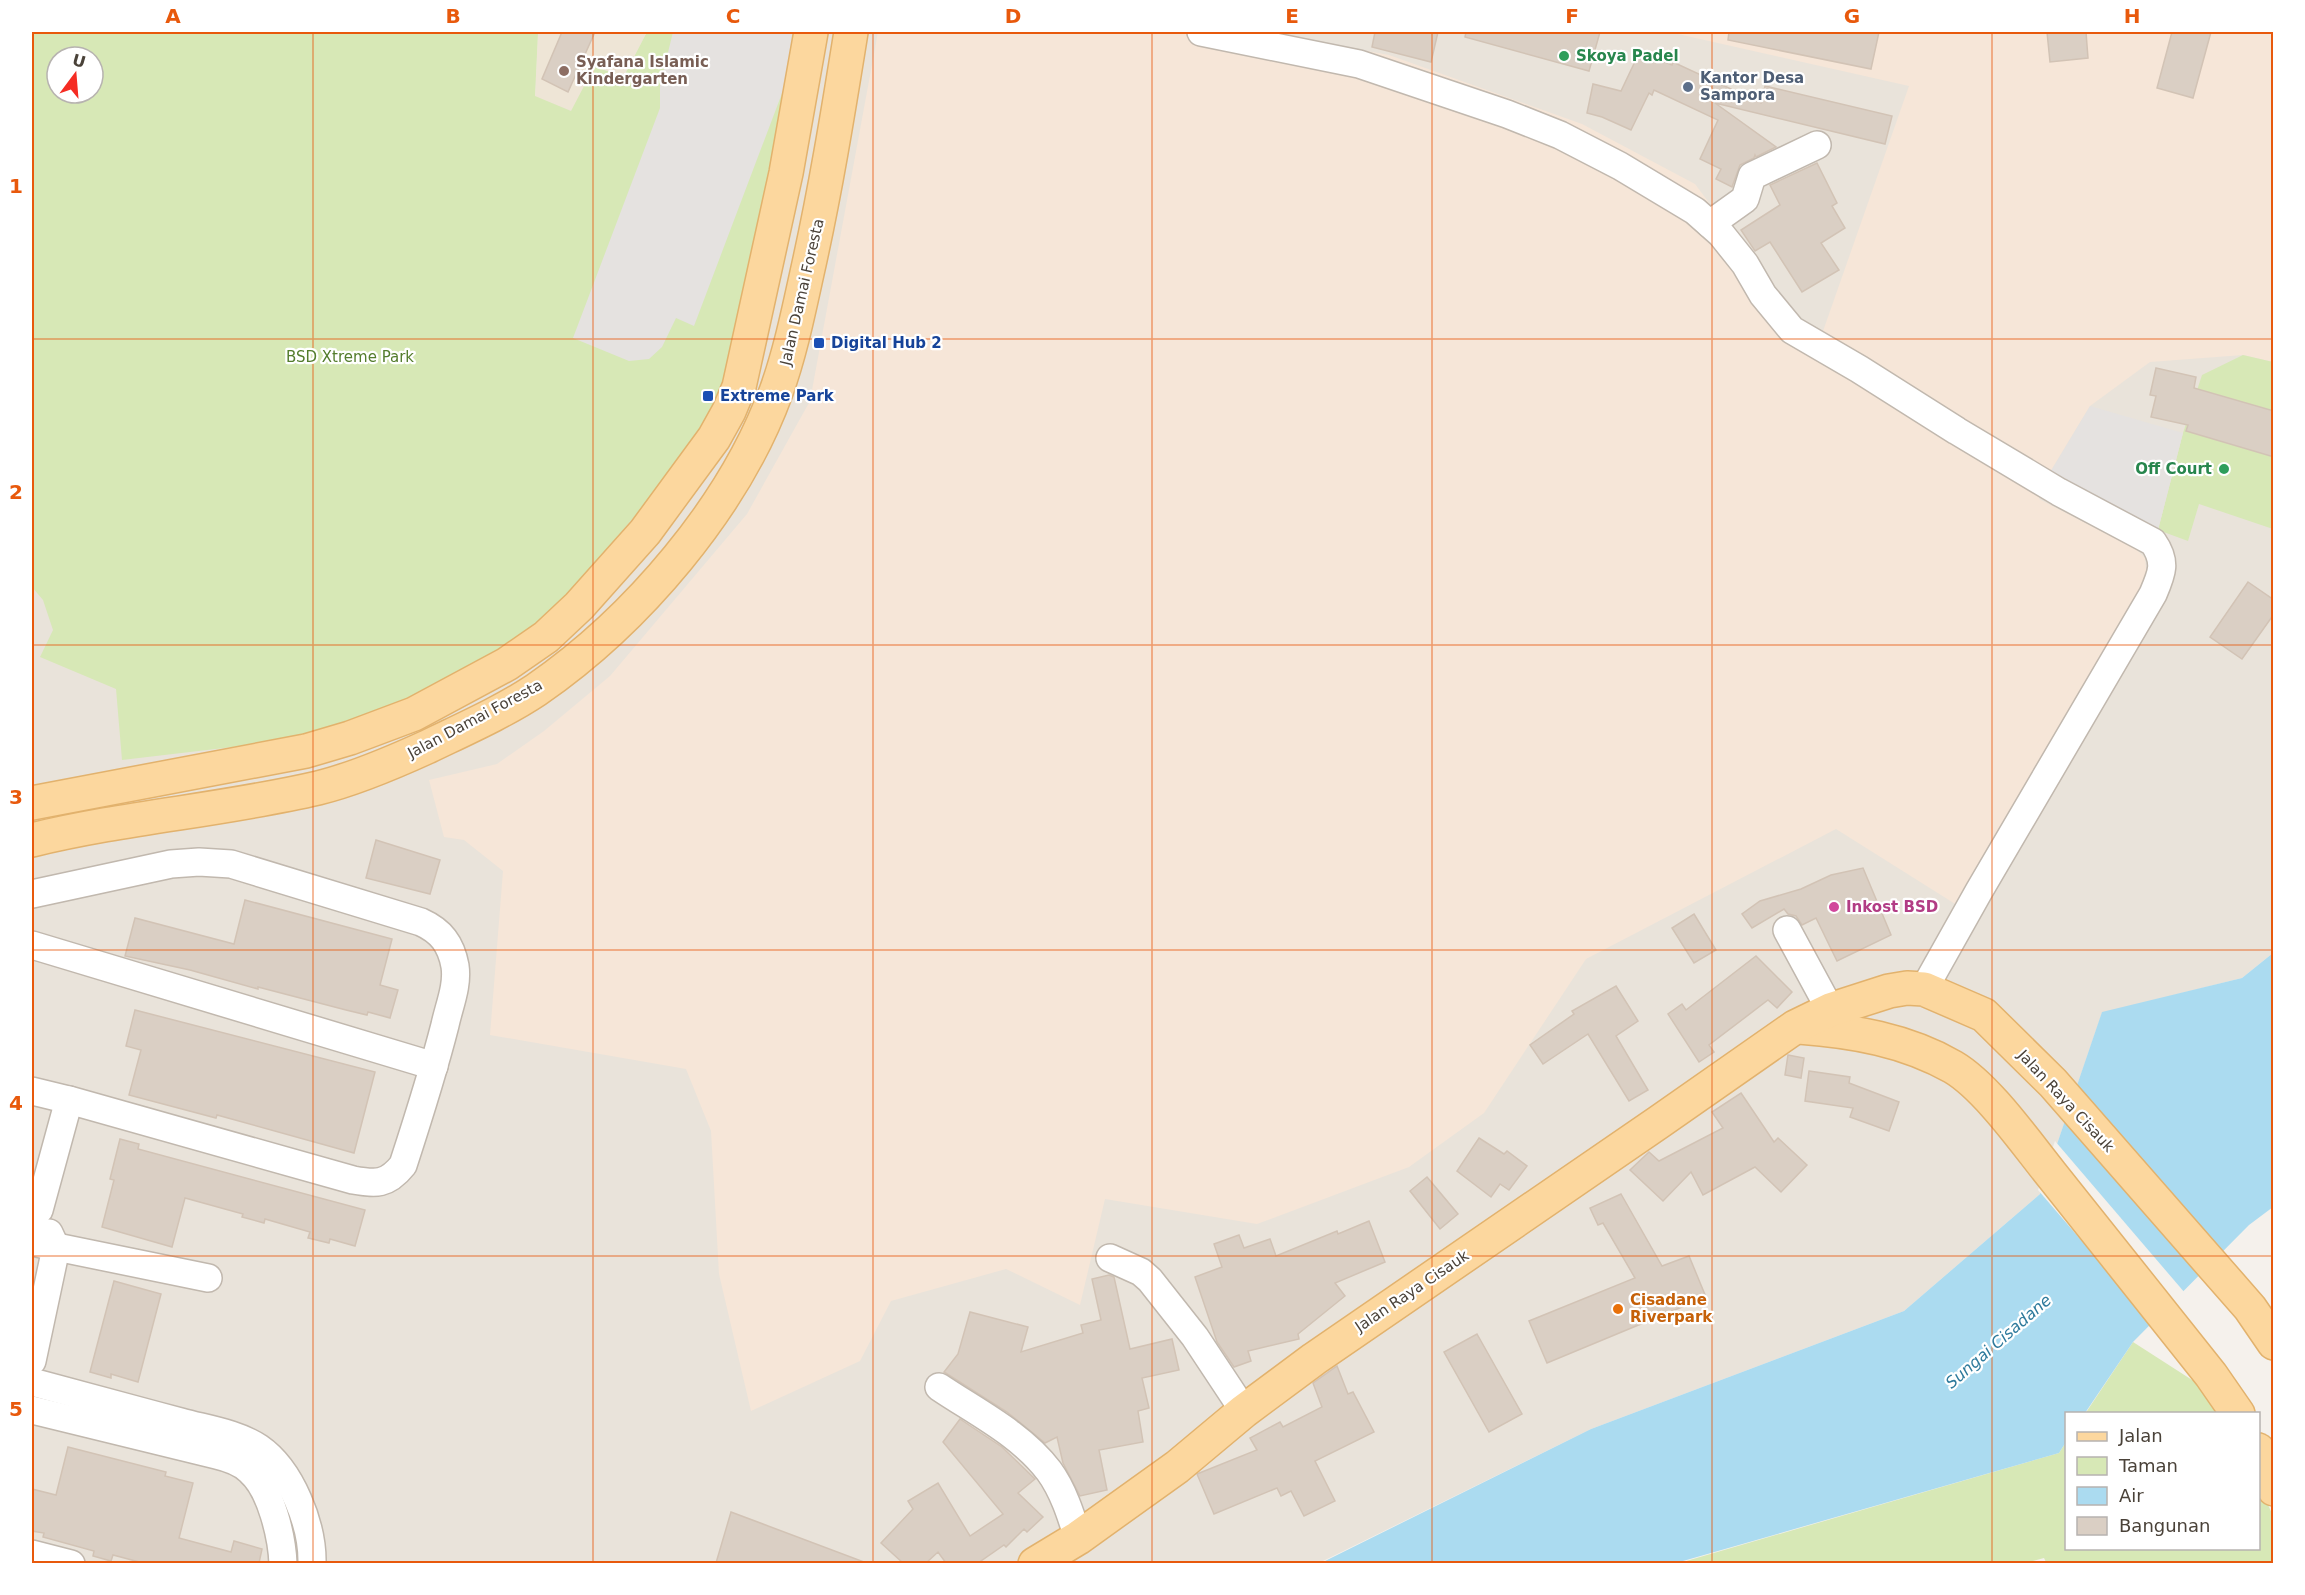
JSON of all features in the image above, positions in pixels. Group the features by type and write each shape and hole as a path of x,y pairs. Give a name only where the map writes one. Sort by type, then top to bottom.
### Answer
{"main road":[{"path":"32,803 248,763 306,751 351,738 414,714 507,664 546,636 579,606 645,532 714,438 739,387 786,173 811,32"},
{"name":"Jalan Damai Foresta","path":"32,840 319,787 398,760 457,733 534,691 599,641 639,603 676,560 736,476 775,395 790,352 827,182 851,32"},
{"path":"786,173 827,182"},
{"name":"Jalan Raya Cisauk","path":"1035,1563 1078,1538 1177,1467 1244,1411 1314,1359 1795,1027 1835,1020 1889,991 1907,988 1924,989 1984,1015 2053,1083 2250,1308 2274,1344"},
{"name":"Jalan Raya Cisauk","path":"1835,1020 1917,1048 1954,1068 1978,1088 2025,1142 2211,1375 2237,1412"},
{"path":"2260,1453 2274,1489"}],"street":[{"path":"1201,32 1359,64 1508,114 1560,135 1620,166 1695,211 1721,234 1744,264 1763,295 1792,330 2059,492 2153,542 2161,554 2162,573 2136,626 1979,891 1924,989"},
{"path":"1710,224 1744,199 1752,176 1817,145"},
{"path":"32,894 171,864 199,862 231,864 421,922 442,935 455,967 455,983 434,1066 403,1165 394,1176 377,1182 353,1180 32,1091"},
{"path":"1787,930 1835,1020"},
{"path":"32,945 434,1066"},
{"path":"32,1360 44,1245 35,1213 69,1100"},
{"path":"44,1245 208,1278"},
{"path":"1110,1258 1141,1272 1150,1280 1196,1337 1244,1411"},
{"path":"32,1382 236,1449 263,1487 280,1539 283,1563"},
{"path":"939,1387 1007,1432 1033,1453 1049,1471 1063,1496 1078,1538"},
{"path":"32,1410 236,1449 256,1446 281,1467 294,1491 311,1544 312,1563"},
{"path":"32,1554 71,1563"}],"shaded area":[{"path":"32,32 538,32 535,96 594,67 624,76 647,32 2273,32 2273,953 2242,978 2102,1013 2040,1194 1904,1311 1591,1429 1319,1563 32,1564"},
{"name":"Syafana Islamic Kindergarten","path":"538,32 647,32 624,76 594,67 572,111 535,97"},
{"path":"673,32 794,32 787,80 694,326 676,318 662,347 649,359 629,361 573,338 660,108 660,85"},
{"path":"878,32 1265,32 1389,55 1582,124 1695,184 1790,311 1822,334 1909,86 1669,32 2273,32 2273,362 2243,355 2150,362 2090,406 2049,474 2039,499 2136,549 2145,558 2147,578 1960,907 1836,829 1586,959 1484,1113 1409,1167 1257,1224 1105,1199 1080,1305 1006,1269 891,1301 860,1361 751,1411 719,1274 711,1131 686,1069 490,1035 503,871 464,840 444,837 429,780 497,764 544,731 610,676 747,514 810,401"},
{"path":"2090,406 2183,433 2158,530 2049,474"}],"green space":[{"name":"BSD Xtreme Park","path":"32,32 538,32 535,96 571,111 594,67 624,76 647,32 794,32 755,292 715,408 650,498 568,595 473,677 327,736 122,760 116,689 40,657 53,630 43,600 32,587"},
{"name":"Off Court","path":"2243,355 2273,362 2273,529 2199,504 2188,541 2158,530 2183,433 2202,375"},
{"path":"2133,1342 2217,1396 2224,1412 2086,1412"},
{"path":"2065,1444 2065,1550 2260,1550 2260,1486 2273,1516 2273,1563 2047,1564 2044,1558 2022,1564 1676,1564 2059,1453"}],"water":[{"name":"Sungai Cisadane","path":"2273,953 2273,1207 2249,1225 2133,1342 2086,1412 2065,1412 2065,1444 2059,1453 1676,1563 1319,1564 1591,1429 1904,1311 2040,1194 2102,1012 2242,978"}],"pier":[{"path":"2055,1141 2185,1293 2154,1325 2038,1190"}],"building":[{"path":"562,32 595,32 568,92 542,79"},
{"path":"1375,32 1438,32 1431,62 1372,47"},
{"name":"Skoya Padel","path":"1466,32 1600,32 1589,71 1465,37"},
{"path":"1729,32 1879,32 1871,69 1728,40"},
{"path":"2047,32 2086,32 2088,58 2050,62"},
{"path":"2172,32 2211,32 2193,98 2157,88"},
{"path":"1640,51 1672,65 1673,62 1761,103 1765,86 1892,116 1885,144 1715,103 1776,147 1756,157 1755,155 1754,158 1740,165 1732,187 1716,179 1721,169 1700,159 1718,120 1654,90 1652,95 1649,93 1631,130 1587,113 1593,84 1621,91"},
{"path":"1817,163 1837,203 1832,206 1845,228 1821,243 1839,270 1802,292 1770,242 1755,251 1741,230 1780,205 1770,185"},
{"path":"2156,368 2196,377 2194,388 2274,411 2274,457 2186,431 2188,425 2151,417 2156,396 2150,395"},
{"path":"2248,582 2274,600 2274,614 2242,659 2210,637"},
{"path":"376,840 440,860 430,894 366,878"},
{"name":"Inkost BSD","path":"1863,868 1891,935 1837,961 1816,918 1802,925 1796,916 1788,914 1784,909 1752,928 1742,914 1760,901 1801,889 1831,875"},
{"path":"245,900 392,939 380,985 398,990 390,1018 368,1012 367,1015 125,956 135,918 234,944"},
{"path":"1694,914 1716,950 1694,963 1672,928"},
{"path":"1756,956 1792,992 1777,1008 1768,1000 1709,1045 1714,1052 1699,1062 1668,1014 1682,1004 1686,1010"},
{"path":"1616,986 1638,1021 1616,1036 1648,1090 1629,1101 1588,1034 1543,1064 1530,1045 1574,1014 1572,1011"},
{"path":"135,1010 375,1072 354,1153 217,1115 216,1118 129,1095 141,1050 126,1046"},
{"path":"1788,1055 1804,1058 1801,1078 1785,1075"},
{"path":"1809,1071 1850,1077 1849,1083 1899,1102 1889,1131 1850,1117 1853,1108 1805,1101"},
{"path":"1741,1093 1774,1142 1778,1138 1807,1165 1781,1192 1755,1167 1703,1195 1691,1172 1663,1201 1630,1170 1649,1152 1659,1161 1723,1128 1712,1112"},
{"path":"1479,1138 1504,1154 1507,1151 1527,1166 1509,1190 1500,1184 1491,1197 1457,1171"},
{"path":"120,1139 139,1144 138,1149 365,1210 355,1246 330,1239 329,1243 308,1238 310,1232 265,1219 264,1223 242,1217 243,1214 185,1198 172,1247 102,1227 114,1180 110,1179"},
{"path":"1427,1177 1458,1214 1440,1229 1410,1191"},
{"name":"Cisadane Riverpark","path":"1621,1194 1662,1266 1689,1256 1706,1297 1547,1363 1529,1321 1635,1278 1603,1223 1598,1225 1590,1208"},
{"path":"1369,1221 1385,1262 1335,1283 1345,1296 1298,1334 1299,1339 1248,1351 1251,1361 1234,1367 1217,1342 1195,1277 1222,1267 1214,1244 1239,1235 1244,1248 1270,1239 1276,1256 1337,1231 1338,1234"},
{"path":"1109,1275 1114,1277 1130,1349 1172,1339 1179,1370 1142,1378 1149,1408 1138,1411 1143,1442 1099,1450 1107,1490 1080,1496 1063,1463 1057,1437 1045,1443 1007,1412 944,1372 958,1354 970,1312 1028,1327 1021,1352 1083,1333 1081,1325 1101,1320 1092,1279"},
{"path":"114,1281 161,1294 138,1382 111,1374 111,1378 90,1372"},
{"path":"1477,1334 1522,1414 1489,1432 1444,1352"},
{"path":"1337,1366 1348,1394 1353,1392 1374,1432 1315,1461 1335,1501 1304,1516 1291,1491 1281,1496 1277,1488 1214,1514 1197,1474 1257,1450 1250,1438 1280,1422 1283,1427 1322,1407 1313,1383"},
{"path":"960,1419 1002,1447 1035,1479 1018,1493 1043,1517 1027,1532 1024,1529 1006,1547 1004,1545 978,1563 946,1563 938,1552 926,1563 903,1563 881,1543 913,1509 908,1501 938,1483 970,1536 1003,1514 943,1442"},
{"path":"68,1447 166,1472 165,1476 193,1483 179,1538 231,1552 234,1541 262,1549 259,1563 143,1563 113,1555 111,1561 93,1556 94,1551 43,1537 44,1533 32,1531 32,1489 56,1495"},
{"path":"731,1512 864,1562 864,1563 716,1563"}],"place":[{"name":"Skoya Padel","path":"1564,56"},
{"name":"Syafana Islamic Kindergarten","path":"564,71"},
{"name":"Kantor Desa Sampora","path":"1688,87"},
{"name":"Digital Hub 2","path":"819,343"},
{"name":"Extreme Park","path":"708,396"},
{"name":"Off Court","path":"2224,469"},
{"name":"Inkost BSD","path":"1834,907"},
{"name":"Cisadane Riverpark","path":"1618,1309"}]}
